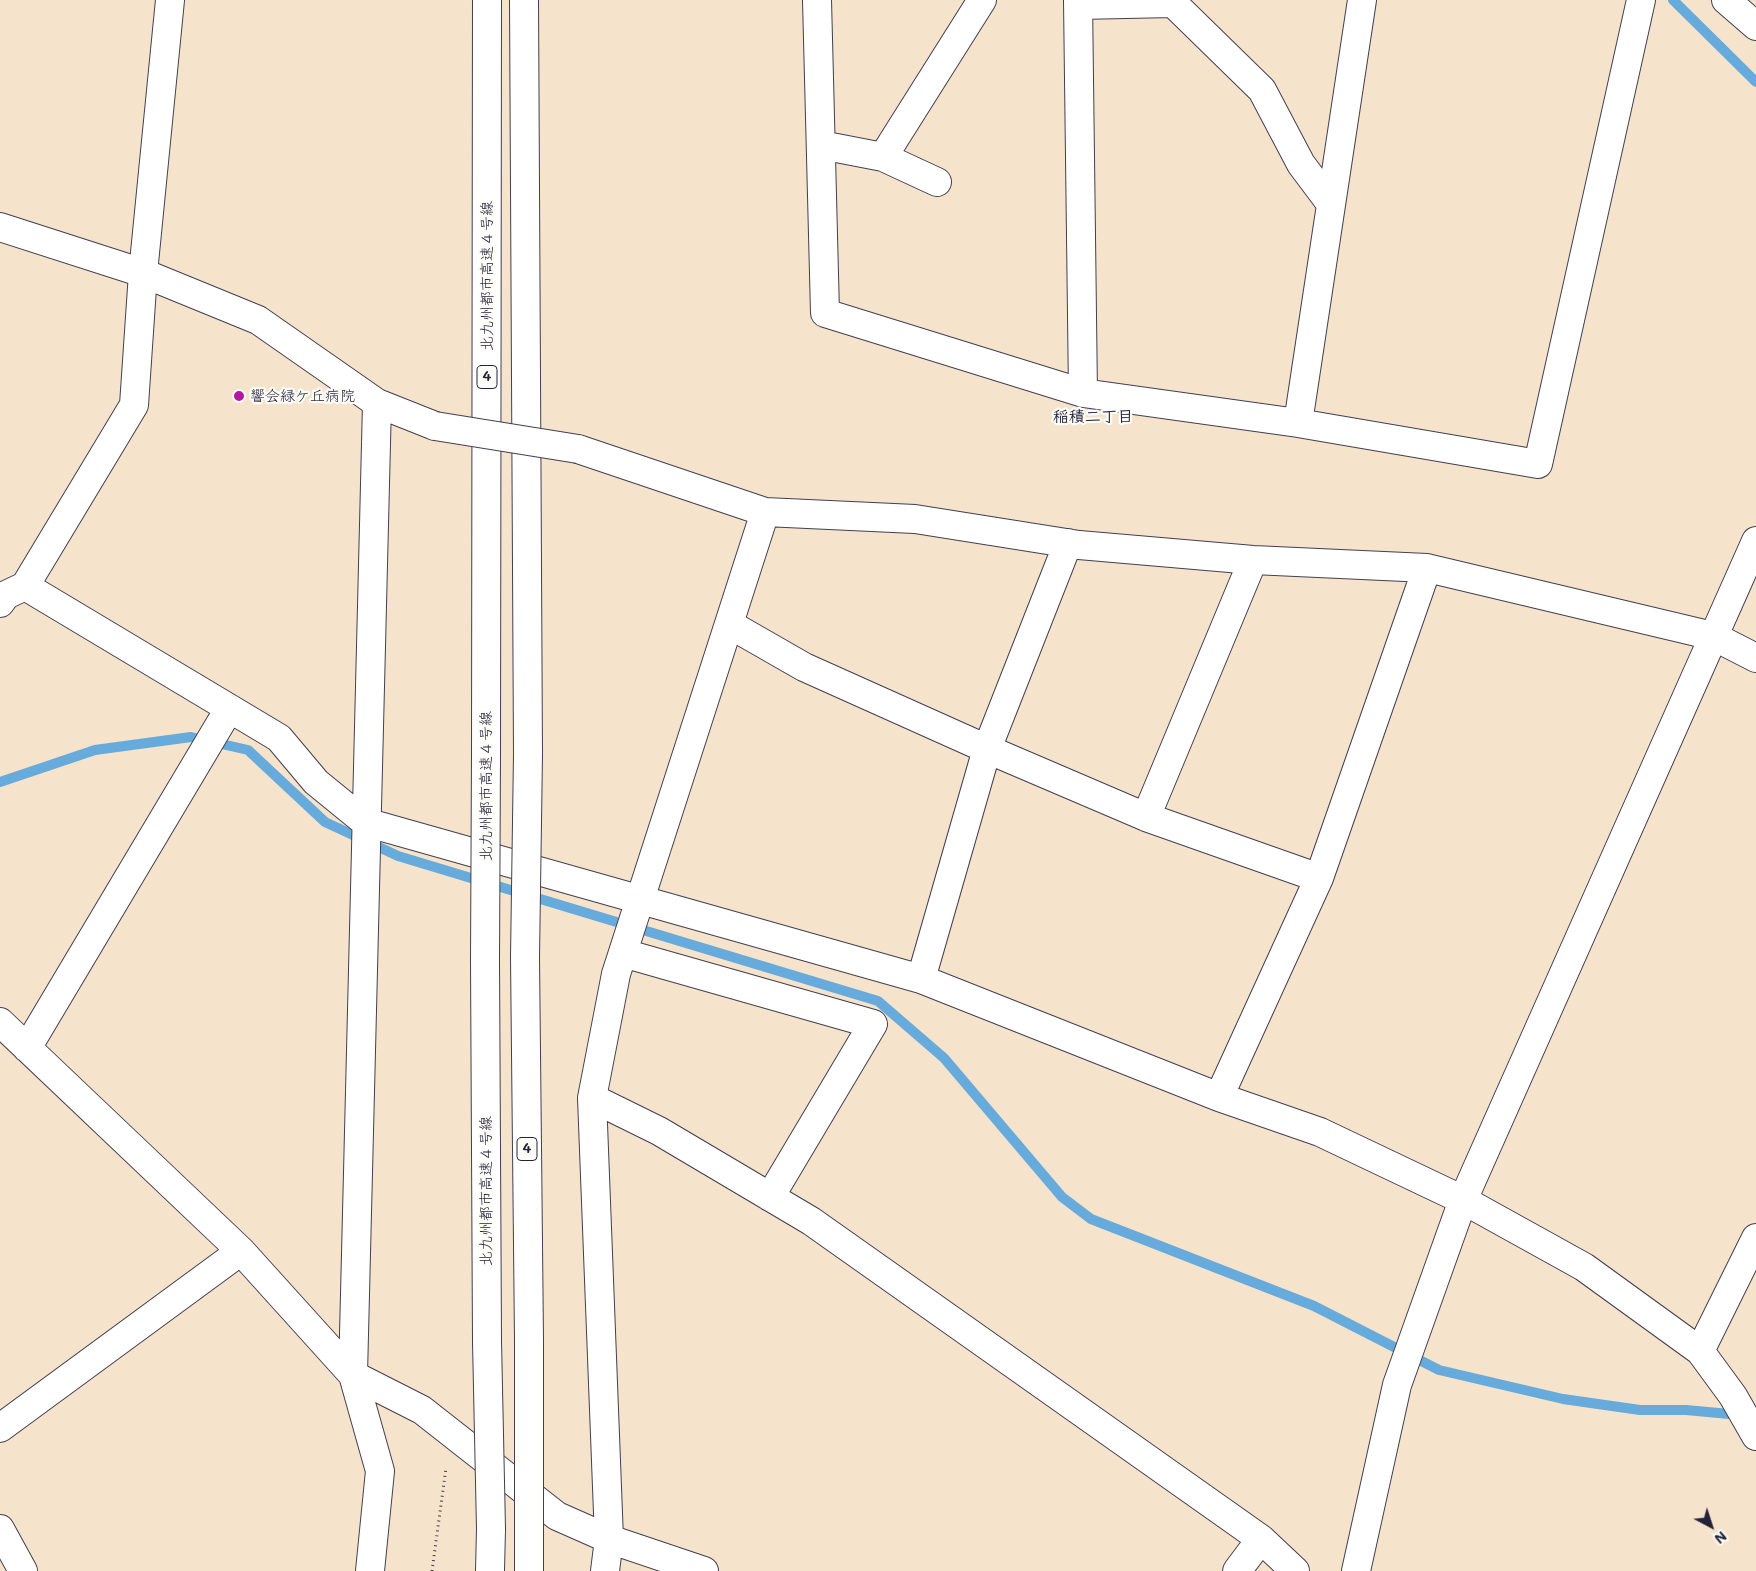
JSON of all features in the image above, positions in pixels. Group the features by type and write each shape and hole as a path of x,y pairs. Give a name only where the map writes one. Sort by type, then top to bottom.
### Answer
{"main road":[{"path":"0,603 6,595 25,586 134,405 143,273 170,0"},
{"name":"北九州都市高速４号線","path":"487,0 485,960 490,1571"},
{"name":"4","path":"524,0 528,754 525,957 529,1340 529,1571"},
{"path":"817,0 825,313 1083,392 1298,423 1538,464 1641,0"},
{"path":"883,157 982,0"},
{"path":"1298,423 1362,0"},
{"path":"1726,0 1756,26"},
{"path":"1083,392 1078,3 1173,3 1262,90 1301,164 1331,204"},
{"path":"821,145 883,157 937,182"},
{"path":"0,227 143,273 258,320 378,403 435,426 578,449 765,512 915,519 1068,543 1253,560 1427,568 1714,636 1756,658"},
{"path":"370,1571 380,1471 353,1375 365,822 378,403"},
{"path":"605,1571 609,1539 592,1098 616,974 765,512"},
{"path":"1356,1571 1397,1385 1463,1200 1756,541"},
{"path":"921,979 987,749 1068,543"},
{"path":"1146,817 1253,560"},
{"path":"1219,1097 1319,878 1427,568"},
{"path":"25,586 279,738 316,782 365,822 921,979 1219,1097 1320,1132 1463,1200 1584,1266 1700,1350 1744,1394 1756,1436"},
{"path":"729,624 804,667 987,749 1146,817 1319,878"},
{"path":"27,1048 229,709"},
{"path":"623,953 873,1024 770,1197"},
{"path":"0,1022 241,1251 353,1375 422,1410 558,1516 609,1539 704,1571"},
{"path":"592,1098 659,1131 811,1221 1261,1539 1295,1571"},
{"path":"1700,1350 1756,1238"},
{"path":"0,1428 241,1251"},
{"path":"0,1529 22,1571"},
{"path":"1238,1571 1261,1539"}],"path":[{"path":"432,1571 444,1476 454,1435"}],"waterway":[{"path":"1673,0 1756,82"},
{"path":"0,782 95,750 191,737 248,750 325,822 398,856 878,1001 944,1058 1062,1197 1091,1219 1314,1306 1439,1370 1563,1399 1640,1410 1686,1410 1740,1415"}],"place":[{"name":"響会緑ケ丘病院","path":"239,396"}],"district":[{"name":"稲積二丁目","path":"1093,417"}]}
